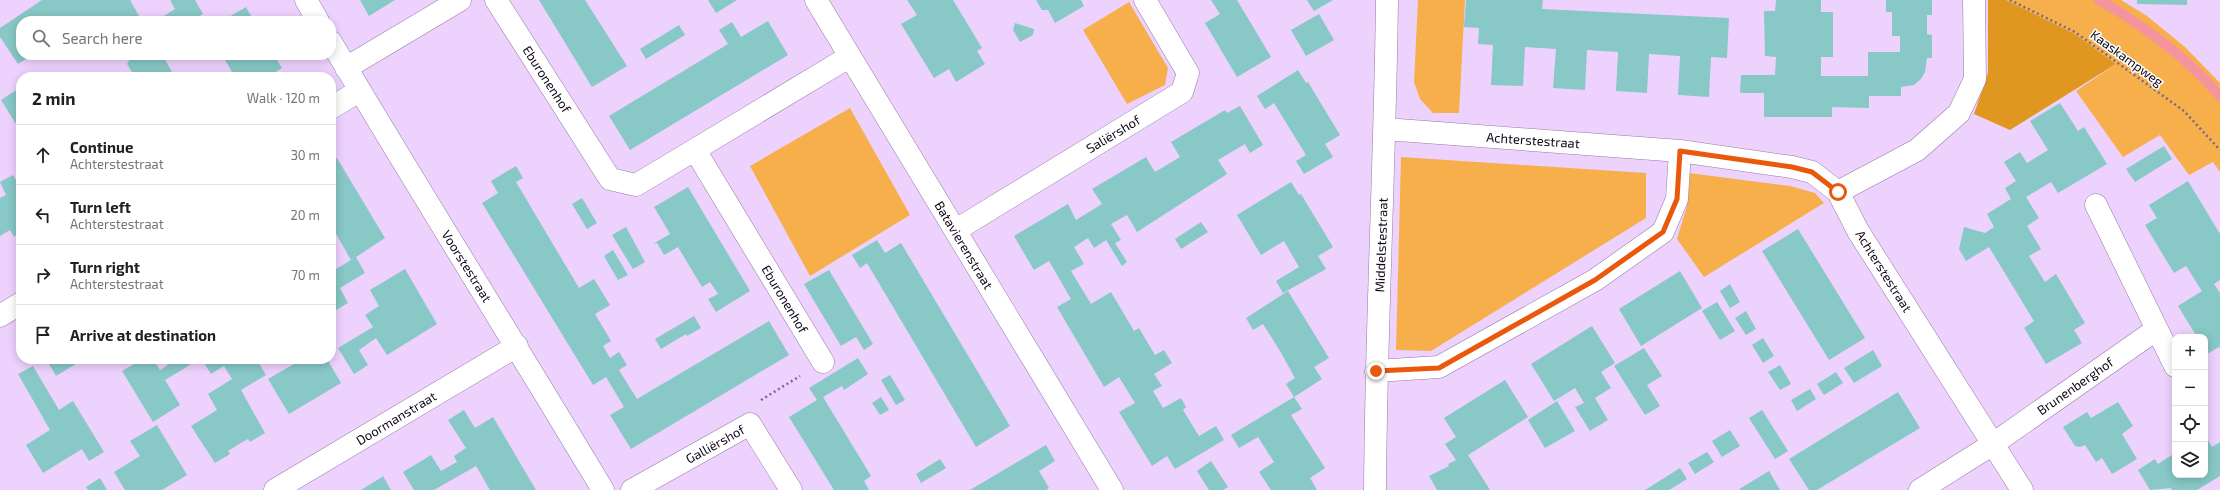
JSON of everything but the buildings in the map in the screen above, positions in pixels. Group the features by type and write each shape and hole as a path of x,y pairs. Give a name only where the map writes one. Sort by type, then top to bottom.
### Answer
{"street":[{"path":"306,0 315,16"},
{"path":"346,68 460,0"},
{"name":"Eburonenhof","path":"496,0 610,179 636,185 849,57"},
{"name":"Batavierenstraat","path":"816,0 849,57 956,230 1112,490"},
{"name":"Saliërshof","path":"956,230 1182,92 1188,74 1145,0"},
{"name":"Middelstestraat","path":"1375,490 1376,371 1386,129 1387,0"},
{"path":"1838,192 1917,150 1958,113 1975,79 1974,0"},
{"name":"Voorstestraat","path":"336,51 358,91 517,346 603,490"},
{"path":"336,105 358,91"},
{"name":"Achterstestraat","path":"1386,129 1680,151 1792,167 1812,172 1838,192 1858,231 2022,490"},
{"name":"Eburonenhof","path":"695,150 823,362"},
{"path":"1376,371 1439,368 1595,280 1663,232 1677,199 1680,151"},
{"path":"2096,205 2172,360"},
{"path":"0,316 16,306"},
{"name":"Brunenberghof","path":"1920,490 1993,444 2157,329"},
{"name":"Doormanstraat","path":"275,490 517,346"},
{"name":"Galliërshof","path":"632,490 750,424 791,490"}],"path":[{"name":"Kaaskampweg","path":"2010,0 2075,32 2184,111 2220,150"},
{"path":"750,424 754,404 823,362"}],"shaded area":[{"path":"1418,0 1465,0 1459,113 1433,113 1420,99 1414,82"},
{"path":"1988,0 2006,0 2075,34 2116,64 2010,130 1974,114 1988,73"},
{"path":"2006,0 2121,0 2147,16 2185,47 2220,83 2220,172 2213,162 2189,175 2160,135 2123,157 2076,91 2116,64 2075,34"},
{"path":"1129,2 1168,68 1165,85 1127,104 1083,30"},
{"path":"850,108 910,215 810,276 750,166"},
{"path":"1401,157 1646,173 1646,218 1431,351 1396,350"},
{"path":"1689,173 1790,186 1815,193 1824,203 1704,277 1677,239 1687,206"}],"waterway":[{"path":"2099,0 2132,20 2164,43 2207,81 2220,96"}],"route":[{"path":"1376,371 1439,368 1595,280 1663,232 1677,199 1680,151 1792,167 1812,172 1838,192"}]}
